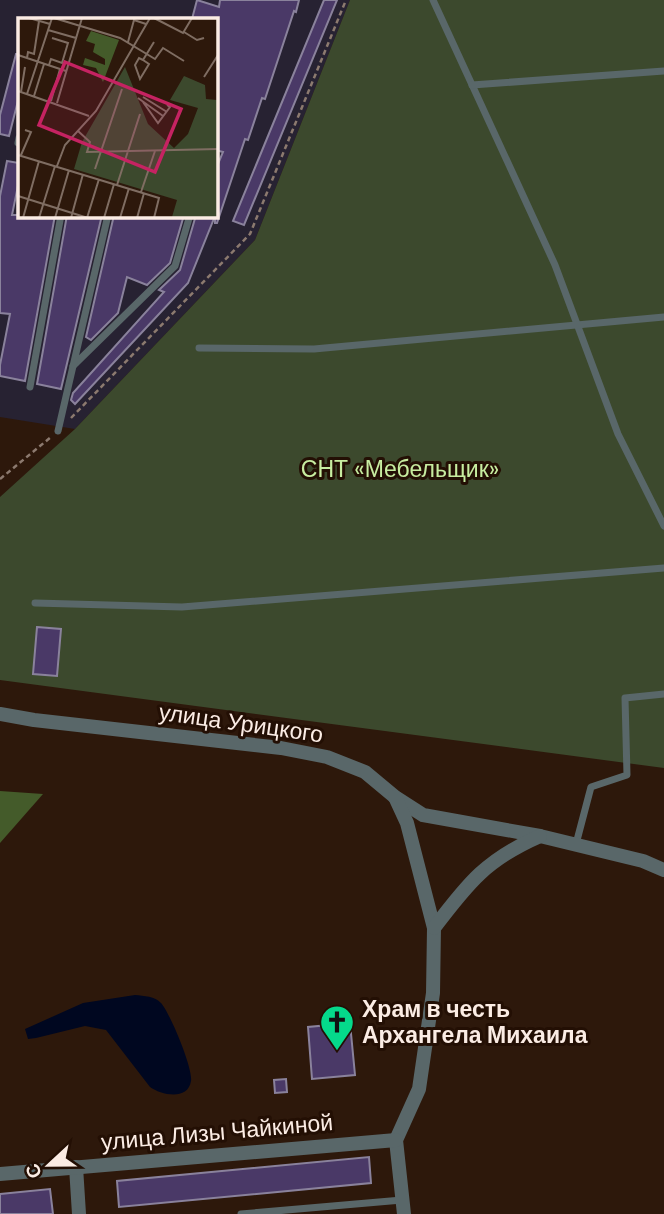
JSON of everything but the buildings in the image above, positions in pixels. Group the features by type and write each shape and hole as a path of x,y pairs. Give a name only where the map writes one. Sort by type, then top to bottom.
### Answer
{"street":[{"name":"улица Урицкого","path":"0,714 281,748 327,757 365,772 395,797 423,815 540,836 643,861 664,870"},
{"path":"395,797 407,823 434,928 433,993 424,1065 419,1089 396,1140 403,1207"},
{"path":"434,928 464,889 488,866 512,849 540,836"},
{"name":"улица Лизы Чайкиной","path":"0,1174 396,1140"},
{"path":"76,1167 79,1214"}],"lane":[{"path":"433,0 555,265 618,434 664,526"},
{"path":"472,85 664,71"},
{"path":"30,387 61,217"},
{"path":"58,431 108,217"},
{"path":"72,367 175,266 190,217"},
{"path":"199,348 314,349 664,317"},
{"path":"35,603 182,607 664,568"},
{"path":"575,845 591,787 627,775 625,698 664,694"},
{"path":"241,1214 403,1207"}],"path":[{"path":"0,479 58,431 250,234 346,0"}],"shaded area":[{"path":"0,0 350,0 255,240 75,429 0,417"}],"green space":[{"name":"СНТ «Мебельщик»","path":"350,0 664,0 664,768 0,680 0,497 75,429 255,240"},
{"path":"0,791 43,794 0,843"}],"water":[{"path":"135,995 159,1001 170,1018 191,1074 189,1087 185,1092 167,1094 150,1087 106,1030 85,1026 28,1039 25,1029 83,1003"}],"place":[{"name":"Храм в честь Архангела Михаила","path":"337,1052"}]}
